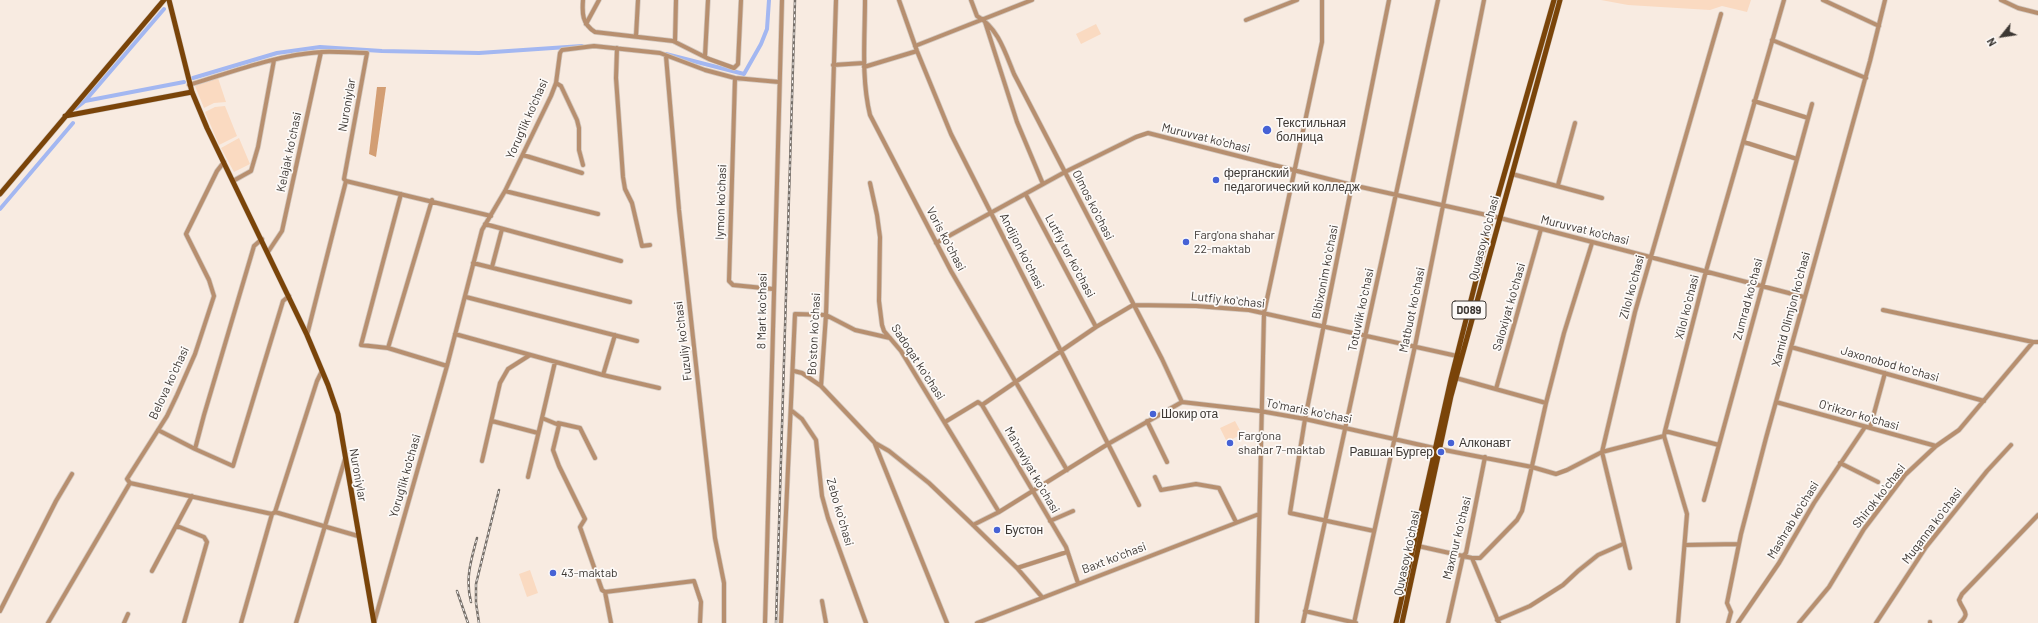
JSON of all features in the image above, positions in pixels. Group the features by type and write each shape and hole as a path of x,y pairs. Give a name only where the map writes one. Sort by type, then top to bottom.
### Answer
{"main road":[{"path":"0,194 164,0"},
{"name":"Nuroniylar","path":"169,0 192,92 307,335 338,414 374,623"},
{"name":"Quvasoy koʻchasi","path":"1402,623 1457,356 1492,217 1554,0"},
{"name":"Quvasoy koʻchasi","path":"1396,623 1437,449 1560,0"},
{"path":"65,116 192,92"}],"street":[{"path":"583,0 582,16 591,30 598,33 636,36 675,42 734,68 737,66 741,0"},
{"path":"586,24 598,0"},
{"path":"636,36 638,0"},
{"path":"675,42 676,0"},
{"path":"705,56 708,0"},
{"name":"8 Mart koʻchasi","path":"765,623 782,0"},
{"name":"Boʻston koʻchasi","path":"836,0 826,315 821,386 875,443 889,451 929,483 973,525 1017,568 1042,597"},
{"name":"Voris koʻchasi","path":"866,0 864,65 866,99 870,115 936,243 990,341 1016,382 1067,470"},
{"name":"Andijon koʻchasi","path":"899,0 915,46 951,134 1139,505"},
{"path":"971,0 977,16 984,20 1017,122 1043,184"},
{"path":"915,46 1032,0"},
{"path":"1246,20 1297,0"},
{"path":"1257,623 1260,411 1264,313 1322,42 1322,0"},
{"name":"Bibixonim koʻchasi","path":"1325,520 1290,513 1305,419 1389,0"},
{"name":"Totuvlik koʻchasi","path":"1303,623 1438,0"},
{"name":"Matbuot koʻchasi","path":"1355,623 1415,346 1484,0"},
{"name":"Xilol koʻchasi","path":"1678,623 1687,514 1664,436 1706,272 1784,0"},
{"path":"1823,0 1879,26"},
{"name":"Xamid Olimjon koʻchasi","path":"1728,623 1731,612 1727,603 1738,544 1804,297 1866,78 1885,0"},
{"path":"2001,0 2018,8 2038,13"},
{"name":"Zilol koʻchasi","path":"1630,568 1602,452 1635,312 1721,14"},
{"name":"Olmos koʻchasi","path":"984,20 995,31 1014,74 1162,359 1182,402"},
{"path":"1772,40 1866,78"},
{"name":"Yorug'lik ko'chasi","path":"374,623 456,334 482,230 505,191 556,83 560,53 562,50 585,46 617,48 660,54 735,78 779,82"},
{"path":"617,48 616,85 625,189 632,203 642,246 650,245"},
{"path":"833,65 864,65 917,51"},
{"name":"Nuroniylar","path":"189,84 274,60 321,52 367,53 344,179 346,181 307,335"},
{"name":"Kelajak koʻchasi","path":"268,252 282,231 321,52"},
{"name":"Fuzuliy koʻchasi","path":"666,56 680,217 715,538 724,583 724,623"},
{"path":"233,181 251,171 258,147 274,60"},
{"name":"Iymon koʻchasi","path":"735,78 729,281 733,285 773,289"},
{"path":"556,83 561,86 578,120 579,150 584,164"},
{"path":"1754,101 1808,118"},
{"name":"Zumrad koʻchasi","path":"1704,500 1812,104"},
{"path":"1558,185 1575,123"},
{"name":"Muruvvat ko'chasi","path":"936,243 1026,195 1065,172 1136,137 1148,133 1443,207 1500,218 1541,230 1804,297"},
{"path":"1744,142 1797,159"},
{"path":"523,155 582,173"},
{"name":"Belova koʻchasi","path":"48,623 130,483 127,479 167,416 195,354 214,296 209,280 186,234 217,171 224,162"},
{"path":"1512,174 1558,185 1602,198"},
{"path":"346,181 432,200 491,216"},
{"name":"Sadoqat koʻchasi","path":"870,183 878,215 880,238 879,301 882,325 890,338 901,351 999,512"},
{"path":"505,191 598,214"},
{"path":"401,194 361,345 388,348 447,366"},
{"name":"Lutfiy tor koʻchasi","path":"1026,195 1096,327"},
{"path":"388,348 432,200"},
{"path":"485,224 621,261"},
{"path":"492,267 502,229"},
{"name":"Saloxiyat koʻchasi","path":"1496,389 1541,230"},
{"path":"196,449 204,415 254,246 262,239"},
{"path":"1418,544 1463,556 1480,558 1517,520 1522,511 1546,403 1564,333 1592,243"},
{"path":"473,263 630,302"},
{"path":"158,430 233,466 283,300 289,296"},
{"path":"466,297 638,341"},
{"path":"945,422 978,402 982,405 1061,350 1133,305"},
{"name":"Lutfiy koʻchasi","path":"1133,305 1230,308 1264,313 1457,356"},
{"path":"1883,310 2038,342"},
{"path":"781,623 794,370 795,314 826,315 855,330 870,335 890,338"},
{"path":"456,334 555,362 659,388"},
{"path":"604,375 614,335"},
{"name":"Shirok koʻchasi","path":"1799,623 1829,587 1864,529 1905,475 1936,446 1959,430 2033,342"},
{"name":"Jaxonobod koʻchasi","path":"1791,347 1984,401"},
{"path":"482,461 500,383 508,369 530,355"},
{"path":"528,477 555,362"},
{"path":"794,370 802,373 821,386"},
{"path":"241,623 274,513 317,381 322,371"},
{"name":"Mashrab koʻchasi","path":"1738,623 1779,563 1814,503 1840,463 1867,427 1885,373"},
{"path":"1456,380 1546,403"},
{"path":"973,525 999,512 1108,444 1182,402"},
{"name":"Toʻmaris koʻchasi","path":"1182,402 1260,411 1305,419 1437,449 1532,467 1556,474 1602,452 1664,436"},
{"name":"Oʻrikzor koʻchasi","path":"1776,402 1936,446"},
{"name":"Maʻnaviyat koʻchasi","path":"982,405 1067,552 1078,583"},
{"name":"Zebo koʻchasi","path":"792,411 802,420 816,440 822,496 828,518 866,623"},
{"path":"542,418 580,428 594,458"},
{"path":"1147,421 1167,462"},
{"path":"492,422 538,433"},
{"path":"558,423 553,450 559,466 585,519 580,527 602,590 605,592 611,623"},
{"path":"1665,431 1719,445"},
{"path":"875,443 948,623"},
{"name":"Muqanna koʻchasi","path":"1876,623 1926,547 1987,471 2011,445"},
{"name":"Maxmur koʻchasi","path":"1448,623 1463,556 1466,553 1485,457"},
{"path":"296,623 345,458"},
{"path":"1840,463 1878,482"},
{"path":"0,611 56,501 72,474"},
{"path":"1155,477 1161,490 1196,484 1219,488 1236,522"},
{"path":"130,483 274,513 358,536"},
{"path":"152,571 192,496"},
{"path":"1050,521 1074,511"},
{"name":"Baxt koʻchasi","path":"977,623 1259,514"},
{"path":"1960,623 1966,618 1966,614 1959,602 1962,594 2038,515"},
{"path":"1325,520 1374,531"},
{"path":"177,526 204,537 206,542 184,623"},
{"path":"1472,558 1498,621 1530,606 1563,585 1598,555 1623,544"},
{"path":"1685,546 1738,544"},
{"path":"1017,568 1067,552"},
{"path":"605,592 694,581 701,602 700,623"},
{"path":"822,601 826,623"},
{"path":"1305,611 1355,623"},
{"path":"124,623 128,614"}],"shaded area":[{"path":"1601,0 1751,0 1747,12 1722,6 1710,10 1628,5"},
{"path":"1096,24 1101,34 1081,44 1076,34"},
{"path":"218,78 226,102 214,103 204,108 195,86"},
{"path":"377,87 386,87 376,157 369,154"},
{"path":"225,106 237,136 219,145 205,112 215,107"},
{"path":"239,138 250,164 234,172 221,148"},
{"path":"1235,421 1242,434 1227,442 1220,428"},
{"path":"530,570 538,593 527,597 519,574"}],"waterway":[{"path":"666,54 744,74 761,44 767,29 769,0"},
{"path":"76,108 85,101 164,9"},
{"path":"193,78 277,53 320,47 382,51 479,53 582,46"},
{"path":"85,101 184,82"},
{"path":"0,209 73,123"}],"railway":[{"path":"776,623 795,0"},
{"path":"479,623 476,603 476,584 499,490"},
{"path":"471,602 469,594 469,577 477,538"},
{"path":"457,591 468,623"}],"place":[{"name":"Текстильная болница","path":"1267,130"},
{"name":"ферганский педагогический колледж","path":"1216,180"},
{"name":"Farg'ona shahar 22-maktab","path":"1186,242"},
{"name":"Шокир ота","path":"1153,414"},
{"name":"Farg'ona shahar 7-maktab","path":"1230,443"},
{"name":"Алконавт","path":"1451,443"},
{"name":"Равшан Бургер","path":"1441,452"},
{"name":"Бустон","path":"997,530"},
{"name":"43-maktab","path":"553,573"}]}
